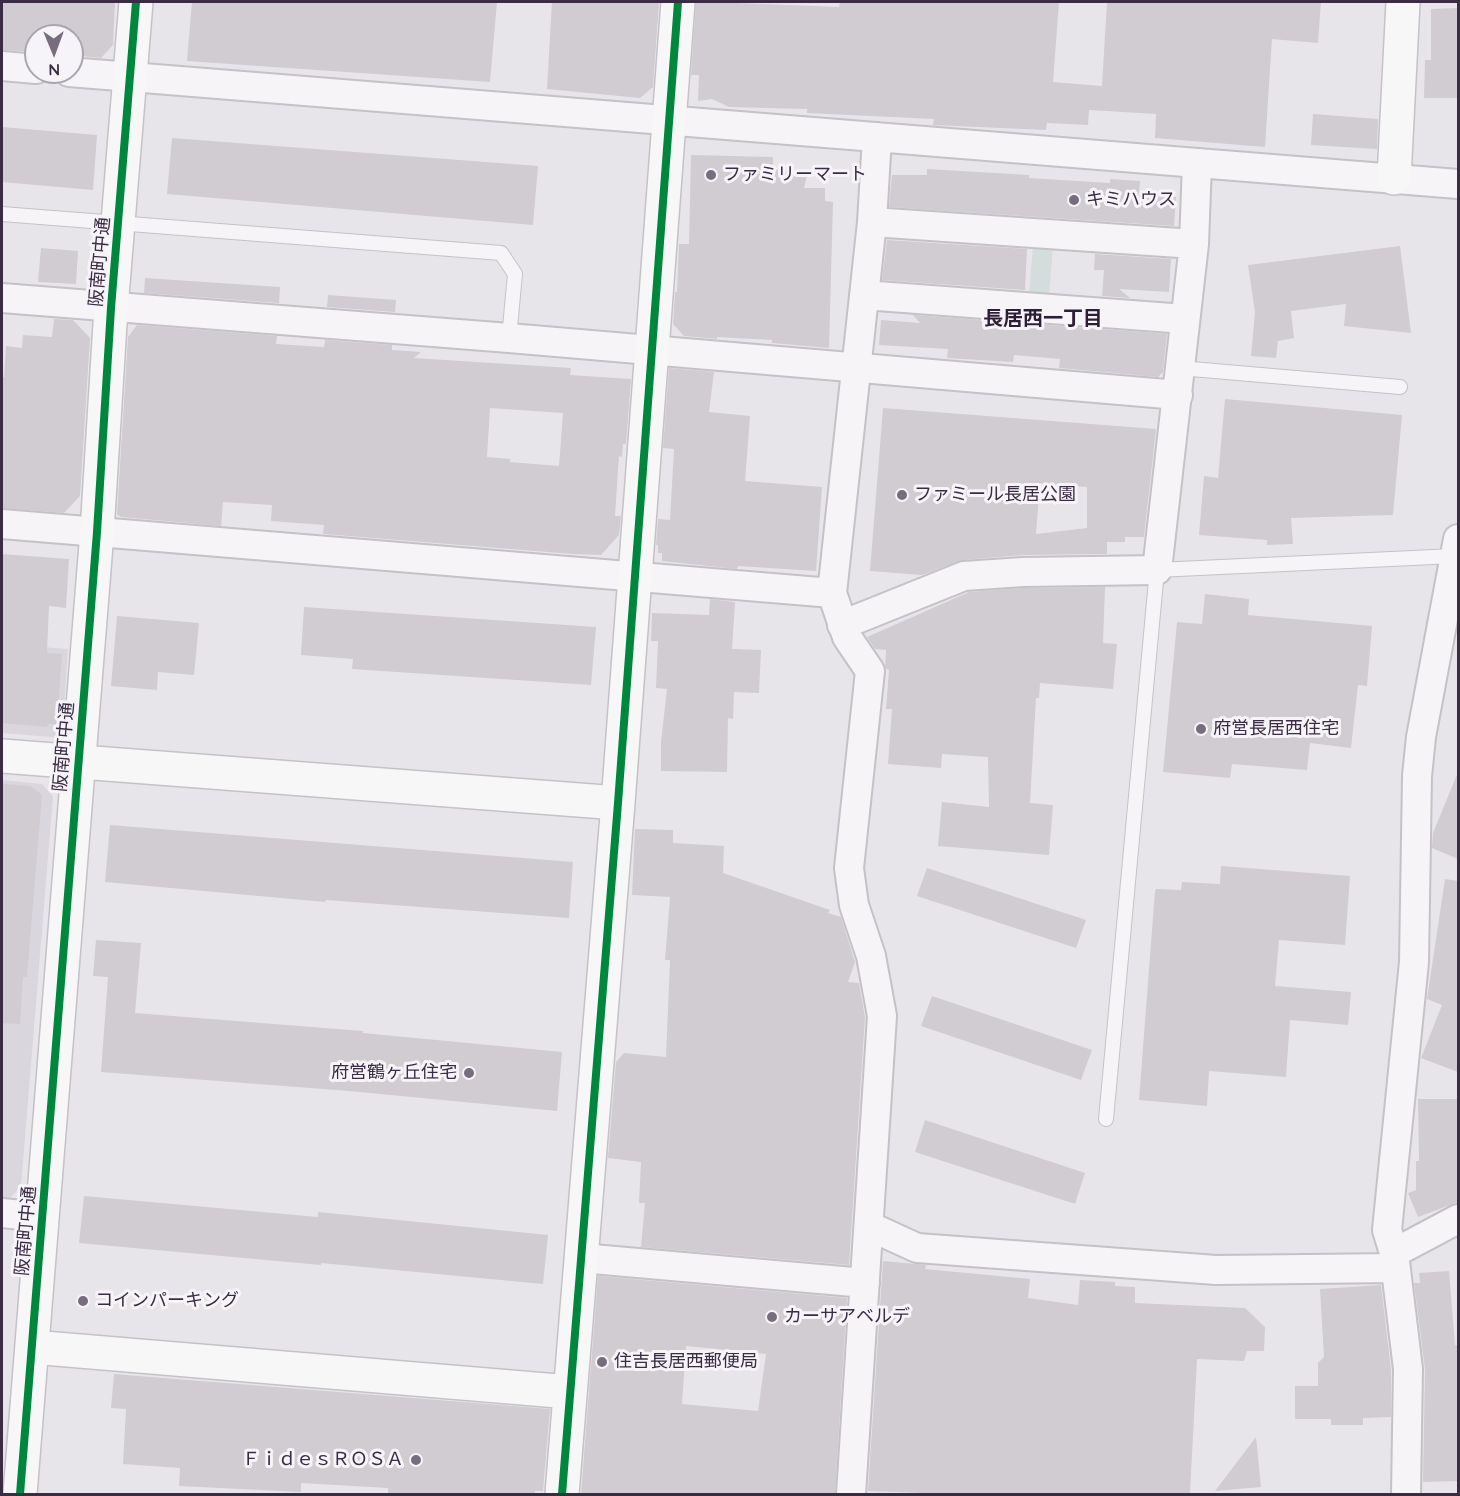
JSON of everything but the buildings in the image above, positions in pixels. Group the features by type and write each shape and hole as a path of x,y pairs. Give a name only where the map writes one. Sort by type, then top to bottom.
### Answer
{"street":[{"name":"阪南町中通","path":"20,1494 97,532 111,308 136,2"},
{"path":"562,1494 618,802 678,2"},
{"path":"1394,178 1403,2"},
{"path":"2,66 24,68"},
{"path":"84,73 1458,184"},
{"path":"851,1494 882,1016 871,956 854,905 849,868 870,671 847,637 832,593 872,222 877,137"},
{"path":"842,625 964,576 1023,572 1157,570 1194,244 1197,163"},
{"path":"872,222 1194,244"},
{"path":"864,295 1185,319"},
{"path":"2,298 855,368 1179,382"},
{"path":"2,524 832,593"},
{"path":"1406,1494 1408,1370 1394,1260 1387,1230 1414,962 1417,776 1421,736 1457,547"},
{"path":"2,756 618,802"},
{"path":"2,1214 42,1217"},
{"path":"869,1226 917,1248 1216,1270 1394,1260 1458,1219"},
{"path":"581,1258 865,1283"},
{"path":"32,1347 570,1392"}],"lane":[{"path":"2,214 501,253 515,274 509,338"},
{"path":"1179,382 1400,387"},
{"path":"1106,1119 1157,570 1457,547"}],"shaded area":[{"path":"1033,246 1053,247 1049,296 1029,295"},
{"path":"2,644 68,649 62,738 2,733"},
{"path":"2,780 42,784 53,796 21,1187 8,1200 2,1199"}],"cycle path":[{"path":"20,1494 97,532 111,308 136,2"},
{"path":"562,1494 618,803 678,2"}],"place":[{"name":"ファミリーマート","path":"711,175"},
{"name":"キミハウス","path":"1074,200"},
{"name":"ファミール長居公園","path":"902,495"},
{"name":"府営長居西住宅","path":"1201,729"},
{"name":"府営鶴ヶ丘住宅","path":"469,1073"},
{"name":"コインパーキング","path":"83,1301"},
{"name":"カーサアベルデ","path":"772,1317"},
{"name":"住吉長居西郵便局","path":"602,1362"},
{"name":"ＦｉｄｅｓＲＯＳＡ","path":"416,1460"}],"district":[{"name":"長居西一丁目","path":"1043,319"}]}
